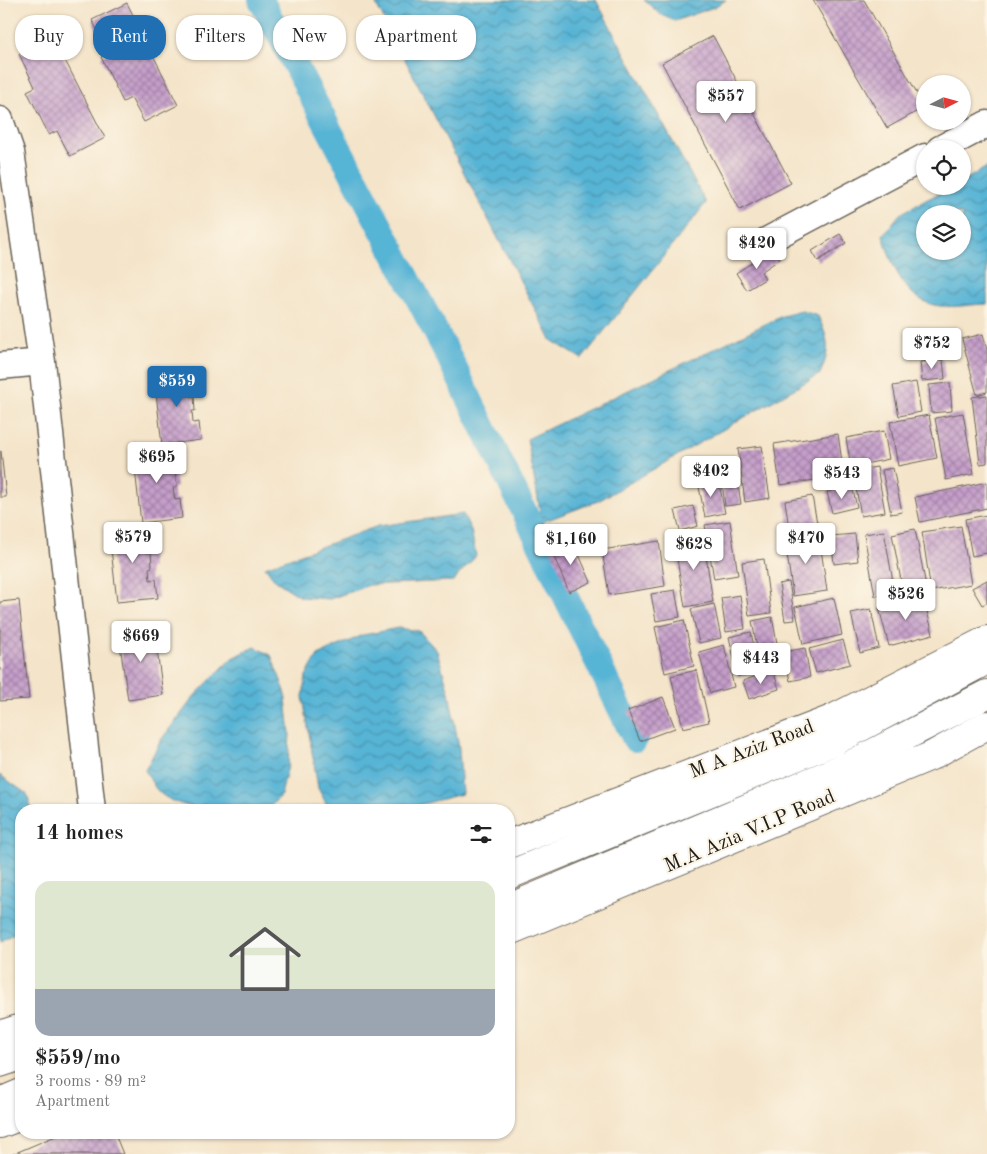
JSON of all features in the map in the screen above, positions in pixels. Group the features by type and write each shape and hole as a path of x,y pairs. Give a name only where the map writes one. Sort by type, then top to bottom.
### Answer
{"main road":[{"name":"M A Aziz Road","path":"515,842 832,719 987,640"},
{"path":"515,872 837,740 987,660"},
{"path":"515,905 850,765 987,694"},
{"name":"M.A Azia V.I.P Road","path":"515,929 931,756 987,725"},
{"path":"0,1035 15,1030"},
{"path":"0,1063 15,1058"},
{"path":"0,1102 15,1096"},
{"path":"0,1124 15,1118"}],"street":[{"path":"0,120 11,152 42,362 91,804"},
{"path":"957,140 987,124"},
{"path":"768,240 916,162"},
{"path":"0,366 42,362"}],"water":[{"path":"374,0 596,0 706,203 582,359 551,340 405,60 476,60 476,15 382,15"},
{"path":"644,0 726,0 714,7 675,21 661,15"},
{"path":"987,167 987,304 940,306 918,298 909,290 890,258 883,235 900,214 916,205 916,260 971,260 971,205 917,205 935,195 971,195 971,176"},
{"path":"802,311 818,316 826,338 826,357 820,374 598,501 542,522 527,439 782,316"},
{"path":"463,514 471,530 476,556 453,581 369,585 330,599 301,597 276,581 265,567 378,526"},
{"path":"398,628 419,631 437,651 449,692 459,748 462,794 423,804 326,804 318,788 303,697 306,676 318,655 363,635"},
{"path":"255,647 271,655 285,691 290,733 288,766 281,795 273,804 180,804 170,800 158,791 145,770 161,740 197,693 232,658"},
{"path":"0,775 27,794 30,804 15,804 15,934 0,942"}],"building":[{"path":"813,0 864,0 916,91 916,112 887,128"},
{"path":"127,3 133,15 102,15"},
{"path":"713,36 791,183 740,210 662,63"},
{"path":"22,60 65,60 105,138 70,156 57,131 49,135 27,91 35,87"},
{"path":"102,60 156,60 178,105 144,122 131,98 123,102"},
{"path":"840,234 846,243 818,261 812,251"},
{"path":"773,249 780,259 761,272 765,279 747,290 736,273"},
{"path":"983,334 987,350 987,392 977,395 962,339"},
{"path":"943,360 945,379 922,381 920,362"},
{"path":"194,371 196,388 189,389 190,397 194,396 195,411 192,411 193,423 199,422 201,440 162,445 154,376"},
{"path":"916,382 921,412 899,416 893,386"},
{"path":"950,383 952,411 931,413 929,385"},
{"path":"987,395 987,463 980,464 972,397"},
{"path":"963,413 974,474 946,480 935,418"},
{"path":"929,415 937,458 898,466 890,422"},
{"path":"884,431 889,459 851,467 846,438"},
{"path":"838,434 844,476 780,485 774,444"},
{"path":"176,445 177,464 170,464 171,472 175,472 177,487 173,488 175,500 180,499 182,518 141,523 133,450"},
{"path":"762,446 770,498 745,502 738,449"},
{"path":"1,451 6,497 0,497"},
{"path":"735,464 741,504 725,506 720,467"},
{"path":"877,467 885,512 861,516 853,471"},
{"path":"893,468 902,512 891,514 882,470"},
{"path":"718,478 725,513 705,517 698,482"},
{"path":"987,482 987,508 920,522 915,497"},
{"path":"852,486 857,507 832,513 827,492"},
{"path":"812,496 817,523 789,528 785,501"},
{"path":"693,506 698,526 680,531 675,510"},
{"path":"987,515 987,553 972,556 965,519"},
{"path":"730,521 738,575 714,579 705,525"},
{"path":"151,526 153,544 146,545 147,553 151,552 152,567 149,568 150,580 156,579 158,598 117,602 109,531"},
{"path":"961,526 971,584 931,591 922,532"},
{"path":"915,529 927,591 904,596 892,534"},
{"path":"884,531 895,593 875,596 864,534"},
{"path":"855,534 858,561 834,564 831,536"},
{"path":"819,535 827,591 793,596 785,540"},
{"path":"703,536 713,602 685,607 674,541"},
{"path":"573,541 591,582 569,592 551,550"},
{"path":"659,541 665,586 609,595 602,550"},
{"path":"764,559 771,613 749,616 742,562"},
{"path":"987,580 987,603 982,605 972,588"},
{"path":"789,582 795,620 785,621 779,584"},
{"path":"675,590 680,617 656,621 651,594"},
{"path":"740,595 745,629 726,632 721,598"},
{"path":"923,596 933,634 889,646 879,608"},
{"path":"834,598 842,635 803,644 795,607"},
{"path":"19,600 29,699 0,701 0,602"},
{"path":"714,604 721,638 699,643 691,609"},
{"path":"871,609 879,648 860,653 851,613"},
{"path":"772,617 781,664 761,668 752,621"},
{"path":"684,620 694,666 665,673 655,627"},
{"path":"154,627 163,695 128,700 118,631"},
{"path":"751,632 759,672 738,676 729,637"},
{"path":"843,640 850,664 816,673 809,649"},
{"path":"724,645 734,687 710,693 699,652"},
{"path":"805,648 810,677 790,681 784,652"},
{"path":"697,670 709,722 683,728 671,676"},
{"path":"773,670 779,689 749,699 743,681"},
{"path":"663,697 675,728 640,741 628,711"},
{"path":"48,1139 117,1139 123,1154 13,1154"}],"waterway":[{"path":"261,0 449,357 635,739"}]}
